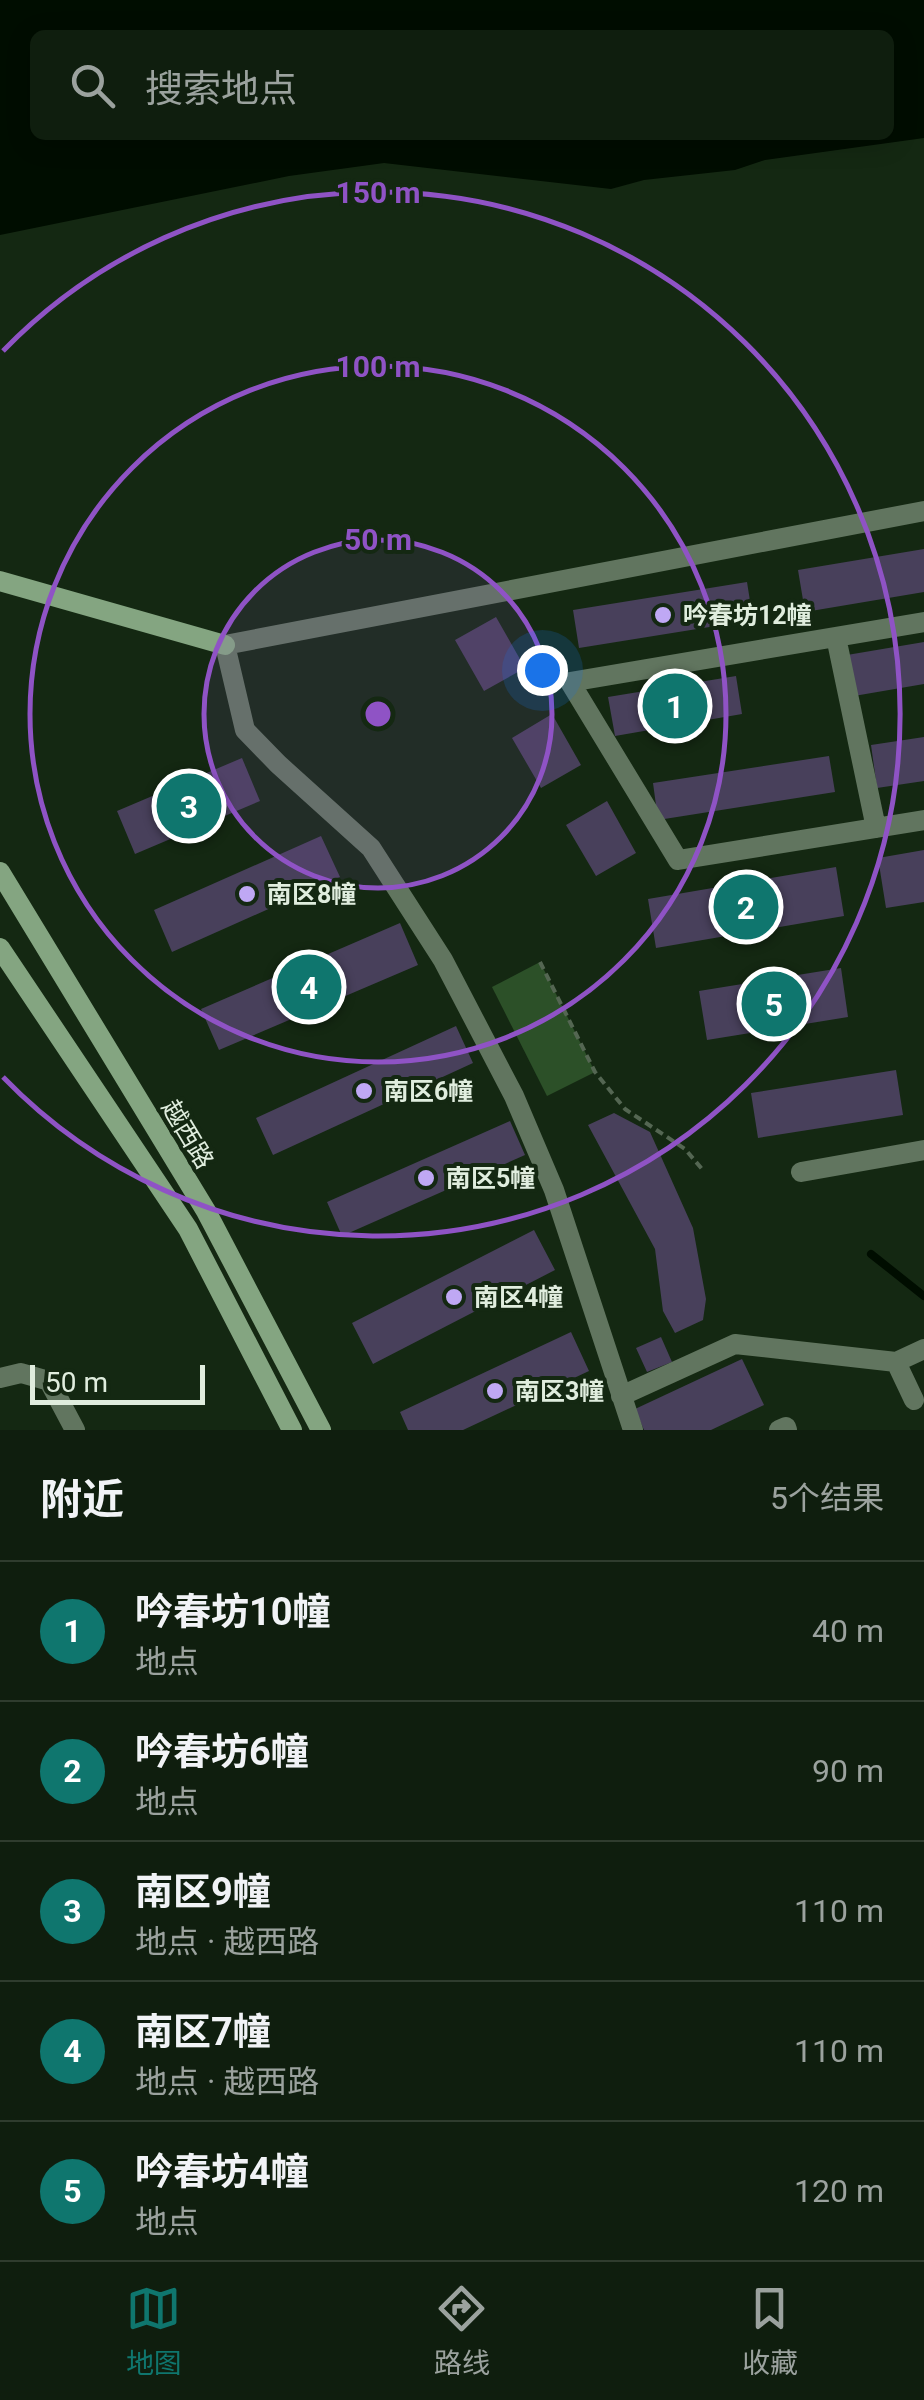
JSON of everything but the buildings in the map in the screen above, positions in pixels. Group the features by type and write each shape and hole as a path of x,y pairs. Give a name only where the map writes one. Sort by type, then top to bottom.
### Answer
{"main road":[{"path":"0,582 225,646"},
{"name":"越西路","path":"0,872 206,1211 312,1428"},
{"name":"越西路","path":"0,948 188,1229 292,1430"}],"street":[{"path":"633,1430 554,1190 514,1096 443,960 371,848 246,730 225,646 924,512"},
{"path":"924,622 570,682 678,860 924,820"},
{"path":"836,637 876,828"},
{"path":"801,1172 924,1150"},
{"path":"622,1396 735,1344 896,1362 924,1349"},
{"path":"896,1362 914,1400"},
{"path":"0,1378 21,1373 49,1381 75,1430"},
{"path":"779,1430 787,1430"}],"path":[{"path":"540,962 595,1072 625,1109 685,1149 702,1168"}],"green space":[{"path":"540,962 595,1072 547,1096 492,987"}],"shaded area":[{"path":"0,0 924,0 924,138 765,160 735,170 644,180 611,189 384,163 289,176 0,235"}],"waterway":[{"path":"871,1254 924,1296"}],"place":[{"name":"吟春坊12幢","path":"663,615"},
{"name":"吟春坊10幢","path":"675,706"},
{"name":"南区9幢","path":"189,806"},
{"name":"南区8幢","path":"247,894"},
{"name":"吟春坊6幢","path":"746,907"},
{"name":"南区7幢","path":"309,987"},
{"name":"吟春坊4幢","path":"774,1004"},
{"name":"南区6幢","path":"364,1091"},
{"name":"南区5幢","path":"426,1178"},
{"name":"南区4幢","path":"454,1297"},
{"name":"南区3幢","path":"495,1391"}]}
